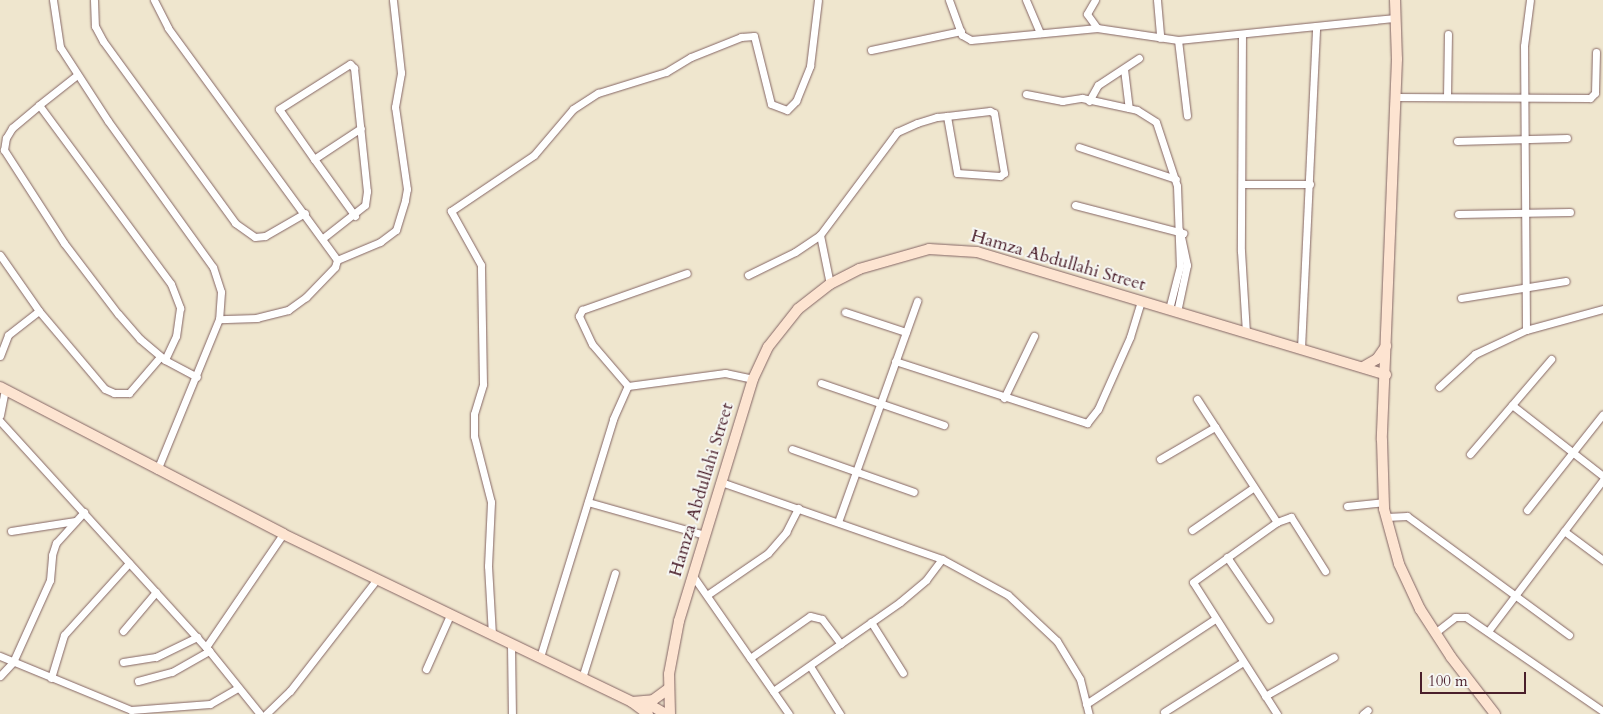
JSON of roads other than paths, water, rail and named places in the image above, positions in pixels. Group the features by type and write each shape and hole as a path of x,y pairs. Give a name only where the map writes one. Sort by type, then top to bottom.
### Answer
{"main road":[{"path":"1395,0 1395,97 1382,449 1386,517 1408,585 1451,657 1495,714"},
{"name":"Hamza Abdullahi Street","path":"670,714 668,689 679,621 753,379 777,334 798,309 830,284 892,257 929,249 953,248 977,252 1386,375"},
{"path":"1363,367 1377,359 1387,345"},
{"path":"3,389 283,534 632,702 648,714"},
{"path":"632,702 645,702 662,695 668,689"},
{"path":"645,702 666,714"}],"street":[{"path":"53,0 60,46 77,74 213,266 221,292 219,319 197,377 157,470"},
{"path":"94,0 95,26 103,41 235,223 255,237 265,236 305,214"},
{"path":"154,0 168,28 324,238 337,260 335,267 312,291 288,310 257,318 219,319"},
{"path":"337,260 380,242 396,230 406,200 407,189 395,107 401,73 393,0"},
{"path":"492,635 488,566 491,502 474,436 474,414 483,384 481,265 451,211 534,155 573,109 598,93 666,72 691,56 741,37 754,36 771,104 787,110 796,101 810,66 818,0"},
{"path":"950,0 961,31 971,40 1097,28 1178,40 1396,18"},
{"path":"1026,0 1040,33"},
{"path":"1095,0 1087,14 1097,28"},
{"path":"1157,0 1160,38"},
{"path":"1526,330 1524,97 1525,25 1530,0"},
{"path":"1301,348 1316,26"},
{"path":"871,50 961,31"},
{"path":"1242,34 1241,251 1246,332"},
{"path":"1447,97 1448,34"},
{"path":"1178,40 1187,115"},
{"path":"1395,97 1594,96 1596,52"},
{"path":"1089,101 1098,85 1139,58"},
{"path":"324,238 355,216 365,205 367,190 354,68 350,64 279,109 355,216"},
{"path":"1124,69 1129,108"},
{"path":"77,74 12,128 6,138 4,150 64,242 140,339 162,358 197,377"},
{"path":"1026,94 1062,101 1082,98 1129,108 1144,113 1156,122 1176,179 1180,266 1173,310"},
{"path":"0,255 39,311 80,362 105,389 114,393 130,392 162,358 176,336 180,308 171,284 39,105"},
{"path":"748,275 795,252 820,235 897,132 947,116 994,113 1004,173 1000,176 957,172 947,116"},
{"path":"314,159 360,128"},
{"path":"1458,140 1568,138"},
{"path":"1080,148 1176,179"},
{"path":"1242,184 1310,184"},
{"path":"1075,205 1179,231"},
{"path":"1458,214 1570,212"},
{"path":"820,235 830,284"},
{"path":"628,386 592,344 579,316 582,310 687,273"},
{"path":"1461,298 1526,290 1566,281"},
{"path":"838,522 917,301"},
{"path":"895,361 1004,398 1087,423 1102,400 1142,301"},
{"path":"1439,387 1475,354 1526,330 1603,309"},
{"path":"0,356 8,335 39,311"},
{"path":"845,312 906,332"},
{"path":"1004,398 1034,336"},
{"path":"1470,454 1551,359"},
{"path":"628,386 726,373 753,379"},
{"path":"822,382 944,425"},
{"path":"540,657 613,419 628,386"},
{"path":"0,415 3,389"},
{"path":"1197,399 1277,522"},
{"path":"1512,405 1603,476"},
{"path":"1527,510 1603,414"},
{"path":"0,421 197,637 260,714"},
{"path":"1160,459 1215,427"},
{"path":"792,449 914,492"},
{"path":"1489,630 1603,480"},
{"path":"721,482 942,559 1008,595 1057,640 1080,679 1089,714"},
{"path":"1192,530 1254,487"},
{"path":"588,502 705,535"},
{"path":"1347,506 1384,502"},
{"path":"707,595 768,553 786,532 798,508"},
{"path":"0,676 12,662 50,580 56,543 84,512"},
{"path":"1386,517 1407,516 1569,635"},
{"path":"1277,714 1193,582 1277,522 1293,518 1326,571"},
{"path":"10,531 75,521"},
{"path":"1564,531 1603,560"},
{"path":"138,681 172,672 207,649 283,534"},
{"path":"1227,557 1269,619"},
{"path":"773,691 841,644 926,580 942,559"},
{"path":"50,678 64,635 130,563"},
{"path":"582,678 615,573"},
{"path":"693,576 789,714"},
{"path":"266,714 290,691 377,580"},
{"path":"123,631 156,592"},
{"path":"426,669 450,615"},
{"path":"750,658 810,616 822,619 841,644"},
{"path":"1436,632 1456,617 1466,617 1489,630 1599,711"},
{"path":"1086,704 1215,619"},
{"path":"871,622 904,673"},
{"path":"123,662 156,657 197,637"},
{"path":"511,645 512,714"},
{"path":"0,656 50,678 137,711 210,704 238,688"},
{"path":"1265,696 1334,657"},
{"path":"1164,712 1243,662"},
{"path":"810,666 840,714"}]}
